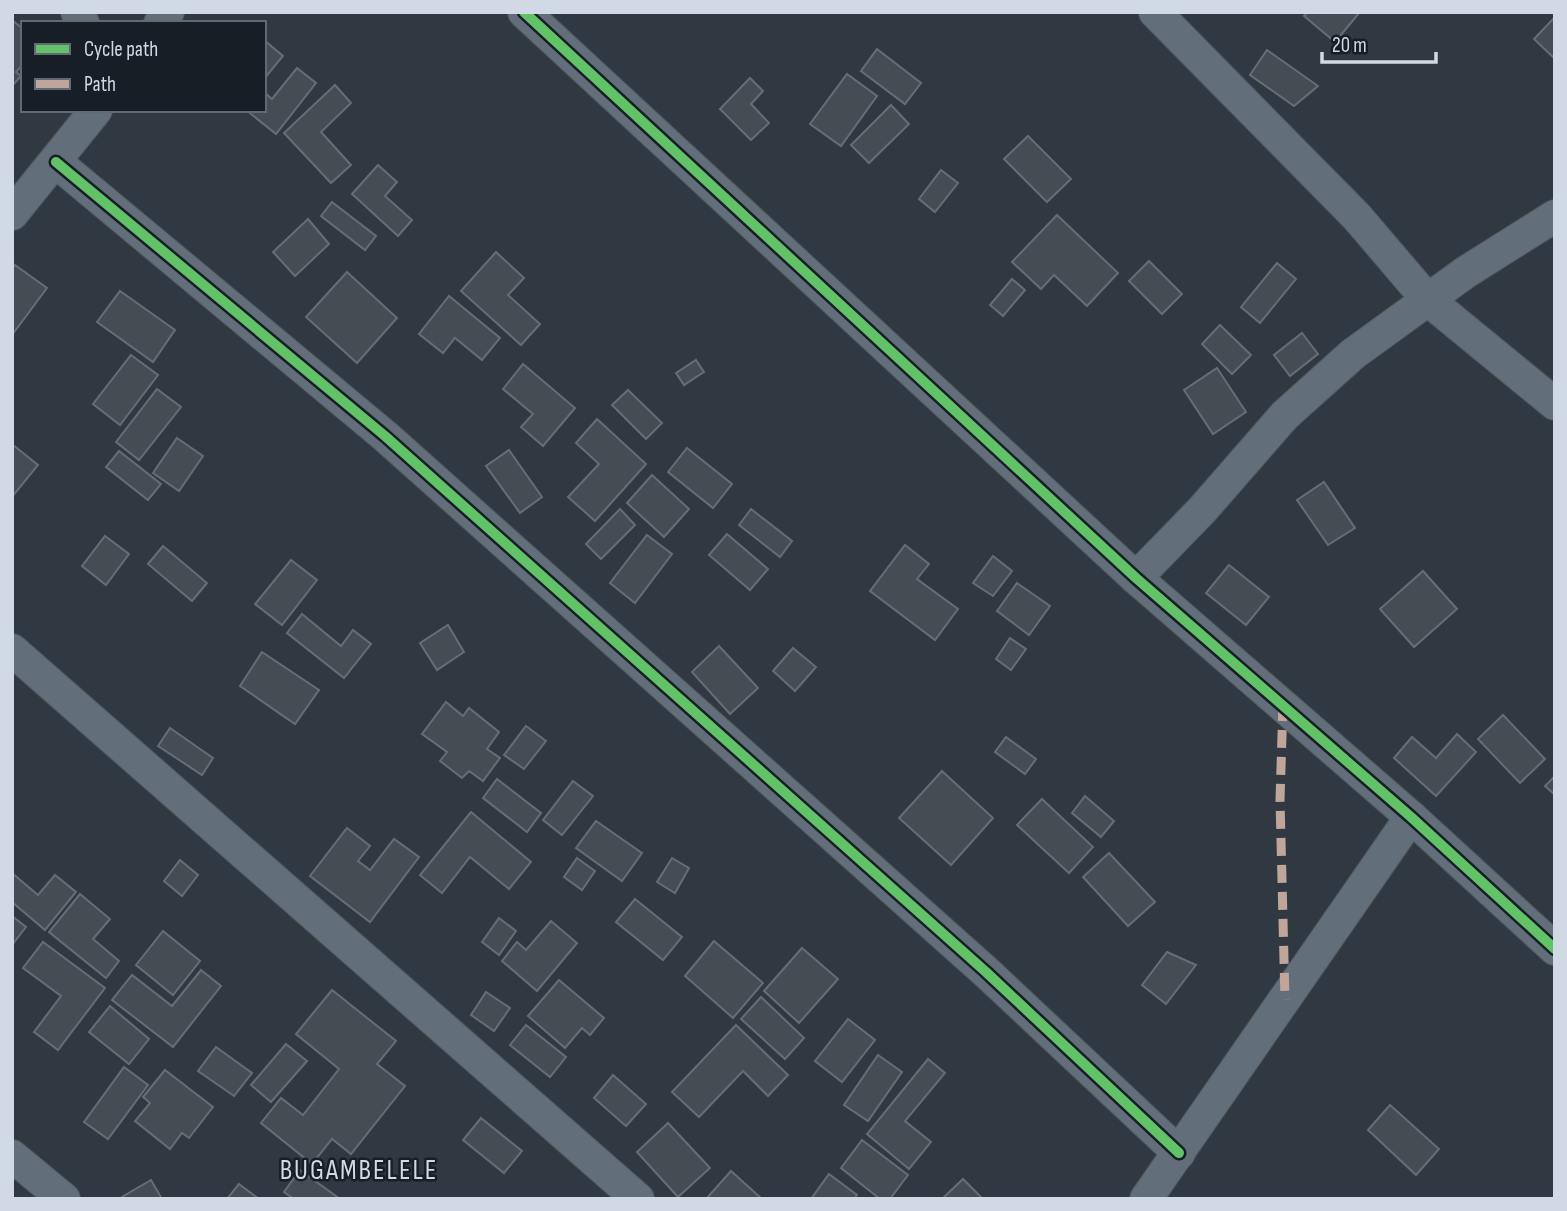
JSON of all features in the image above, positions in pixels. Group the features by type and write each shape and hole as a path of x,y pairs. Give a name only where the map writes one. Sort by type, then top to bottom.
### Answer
{"street":[{"path":"524,12 1136,578 1411,817 1555,949"},
{"path":"1169,17 1357,217 1427,299 1555,404"},
{"path":"12,214 94,112"},
{"path":"56,162 396,446 986,972 1179,1153"},
{"path":"1136,578 1203,509 1286,415 1353,354 1427,299 1555,216"},
{"path":"12,650 638,1199"},
{"path":"1146,1199 1411,817"},
{"path":"12,1156 64,1199"}],"building":[{"path":"1308,12 1360,12 1335,42 1304,16"},
{"path":"1555,17 1555,59 1534,39"},
{"path":"12,20 21,27 21,66 16,72 21,76 12,86"},
{"path":"266,42 283,56 266,77"},
{"path":"877,49 921,83 905,104 861,71"},
{"path":"1267,50 1318,86 1294,106 1250,75"},
{"path":"297,68 316,83 276,134 248,112 266,112 266,94 272,99"},
{"path":"847,74 877,96 841,146 810,124"},
{"path":"750,78 763,91 751,104 769,123 751,140 720,109"},
{"path":"335,85 351,103 321,132 351,165 331,183 284,133"},
{"path":"891,105 909,124 869,163 851,145"},
{"path":"1028,136 1071,179 1047,202 1004,159"},
{"path":"378,165 397,182 385,196 412,220 398,236 352,194"},
{"path":"941,170 958,183 935,212 919,199"},
{"path":"332,202 376,236 365,250 321,216"},
{"path":"1057,215 1118,273 1087,306 1054,275 1041,289 1012,262"},
{"path":"308,219 329,244 295,276 273,252"},
{"path":"496,252 524,278 508,295 540,324 521,345 461,291"},
{"path":"1149,261 1182,294 1162,314 1129,281"},
{"path":"1277,263 1296,279 1260,323 1241,307"},
{"path":"15,265 47,288 12,335 12,269"},
{"path":"347,272 397,318 357,363 306,317"},
{"path":"1012,279 1025,290 1003,316 990,305"},
{"path":"120,291 175,330 153,362 97,322"},
{"path":"449,296 500,338 482,360 455,338 443,353 419,334"},
{"path":"1220,325 1251,355 1232,374 1202,344"},
{"path":"1302,333 1318,354 1290,376 1274,355"},
{"path":"131,355 158,375 120,425 93,404"},
{"path":"696,360 704,372 684,385 676,373"},
{"path":"523,364 575,408 543,446 521,427 533,414 503,389"},
{"path":"1217,368 1246,412 1213,434 1184,390"},
{"path":"157,389 181,407 139,460 116,442"},
{"path":"628,390 662,423 646,439 612,405"},
{"path":"597,419 646,464 595,521 568,497 599,464 576,443"},
{"path":"177,438 203,456 179,491 153,473"},
{"path":"13,445 38,465 12,497 12,447"},
{"path":"687,448 732,484 713,508 668,472"},
{"path":"509,450 542,497 520,513 486,466"},
{"path":"119,451 161,484 148,500 106,467"},
{"path":"652,475 689,509 664,537 627,503"},
{"path":"1324,482 1355,528 1328,545 1297,500"},
{"path":"620,509 635,525 601,559 586,544"},
{"path":"751,509 792,541 780,557 739,525"},
{"path":"727,534 768,569 750,590 709,555"},
{"path":"647,535 672,554 635,603 610,583"},
{"path":"105,536 129,554 106,585 82,566"},
{"path":"905,545 929,564 917,579 958,609 935,640 870,591"},
{"path":"163,546 207,583 192,601 148,564"},
{"path":"993,556 1012,571 993,596 973,583"},
{"path":"291,560 317,580 282,625 255,604"},
{"path":"1229,565 1269,597 1246,625 1206,593"},
{"path":"1423,571 1457,609 1414,647 1380,609"},
{"path":"1017,583 1050,606 1029,635 997,611"},
{"path":"302,614 341,646 353,630 371,644 344,678 287,633"},
{"path":"448,625 464,652 437,670 420,643"},
{"path":"1010,638 1026,649 1011,670 996,659"},
{"path":"719,646 758,688 730,714 692,672"},
{"path":"793,648 816,667 795,691 773,671"},
{"path":"262,652 319,690 295,724 240,686"},
{"path":"446,702 463,716 469,708 499,732 487,749 500,758 483,781 469,771 462,778 440,761 447,752 422,734"},
{"path":"1503,715 1545,759 1520,783 1478,739"},
{"path":"526,726 546,741 524,769 504,755"},
{"path":"170,728 213,758 202,775 158,746"},
{"path":"1457,734 1476,752 1436,796 1394,758 1412,737 1436,758"},
{"path":"1006,737 1036,759 1025,774 995,752"},
{"path":"942,771 993,818 951,865 899,818"},
{"path":"1555,776 1555,795 1545,786"},
{"path":"497,779 541,813 527,832 483,798"},
{"path":"573,781 593,796 562,835 543,820"},
{"path":"1085,796 1114,821 1101,837 1072,813"},
{"path":"1042,799 1093,847 1069,873 1017,825"},
{"path":"471,812 531,862 509,889 470,857 442,893 420,875"},
{"path":"596,821 642,853 622,881 576,848"},
{"path":"347,828 370,846 358,861 370,870 394,839 419,857 370,922 310,876"},
{"path":"1109,853 1155,902 1128,926 1083,877"},
{"path":"577,858 595,871 582,890 564,877"},
{"path":"672,858 689,868 675,893 657,882"},
{"path":"180,860 198,875 182,896 164,881"},
{"path":"12,873 38,895 55,875 76,892 45,930 12,902"},
{"path":"80,894 110,919 93,939 119,961 106,978 49,932"},
{"path":"635,899 682,937 663,960 616,922"},
{"path":"12,916 26,927 12,945"},
{"path":"499,918 516,931 499,955 482,942"},
{"path":"551,921 577,943 537,991 502,961 517,942 526,950"},
{"path":"163,931 200,961 173,995 136,965"},
{"path":"714,941 763,983 733,1018 685,976"},
{"path":"43,942 105,988 58,1050 34,1032 61,996 23,968"},
{"path":"802,948 838,979 799,1023 764,991"},
{"path":"1167,952 1196,965 1166,1004 1142,985"},
{"path":"201,970 221,986 173,1047 112,1000 132,975 172,1006"},
{"path":"559,980 604,1018 590,1035 582,1028 565,1048 528,1016"},
{"path":"332,990 396,1041 377,1064 405,1086 351,1154 332,1139 312,1164 261,1123 281,1098 303,1115 339,1069 296,1034"},
{"path":"486,992 510,1008 494,1031 471,1015"},
{"path":"761,997 804,1038 785,1059 741,1019"},
{"path":"110,1006 149,1039 129,1064 89,1032"},
{"path":"848,1019 875,1040 842,1082 815,1061"},
{"path":"526,1025 566,1057 550,1077 510,1045"},
{"path":"736,1025 788,1075 768,1096 743,1071 699,1117 672,1092"},
{"path":"286,1044 307,1061 271,1102 251,1085"},
{"path":"216,1047 252,1073 234,1096 198,1071"},
{"path":"878,1055 902,1072 868,1121 844,1105"},
{"path":"928,1059 945,1073 905,1121 931,1142 909,1169 867,1134"},
{"path":"124,1067 148,1085 108,1139 84,1122"},
{"path":"165,1070 213,1107 189,1138 182,1133 170,1149 135,1121 150,1103 143,1097"},
{"path":"613,1075 646,1104 626,1126 594,1098"},
{"path":"1390,1105 1439,1149 1416,1175 1368,1130"},
{"path":"481,1118 522,1151 504,1173 463,1140"},
{"path":"668,1123 710,1168 678,1197 637,1152"},
{"path":"862,1140 908,1175 890,1199 880,1199 841,1168"},
{"path":"300,1170 340,1199 294,1199 284,1192"},
{"path":"731,1171 762,1199 706,1199"},
{"path":"829,1174 857,1195 854,1199 811,1199"},
{"path":"963,1179 983,1199 942,1199"},
{"path":"151,1180 162,1199 123,1199 122,1197"},
{"path":"239,1184 259,1199 227,1199"}],"marked path":[{"path":"1283,703 1280,800 1285,1000"}],"cycle path":[{"path":"524,12 1136,578 1411,817 1555,949"},
{"path":"56,162 385,436 986,972 1179,1153"}],"district":[{"name":"BUGAMBELELE","path":"359,1170"}]}
